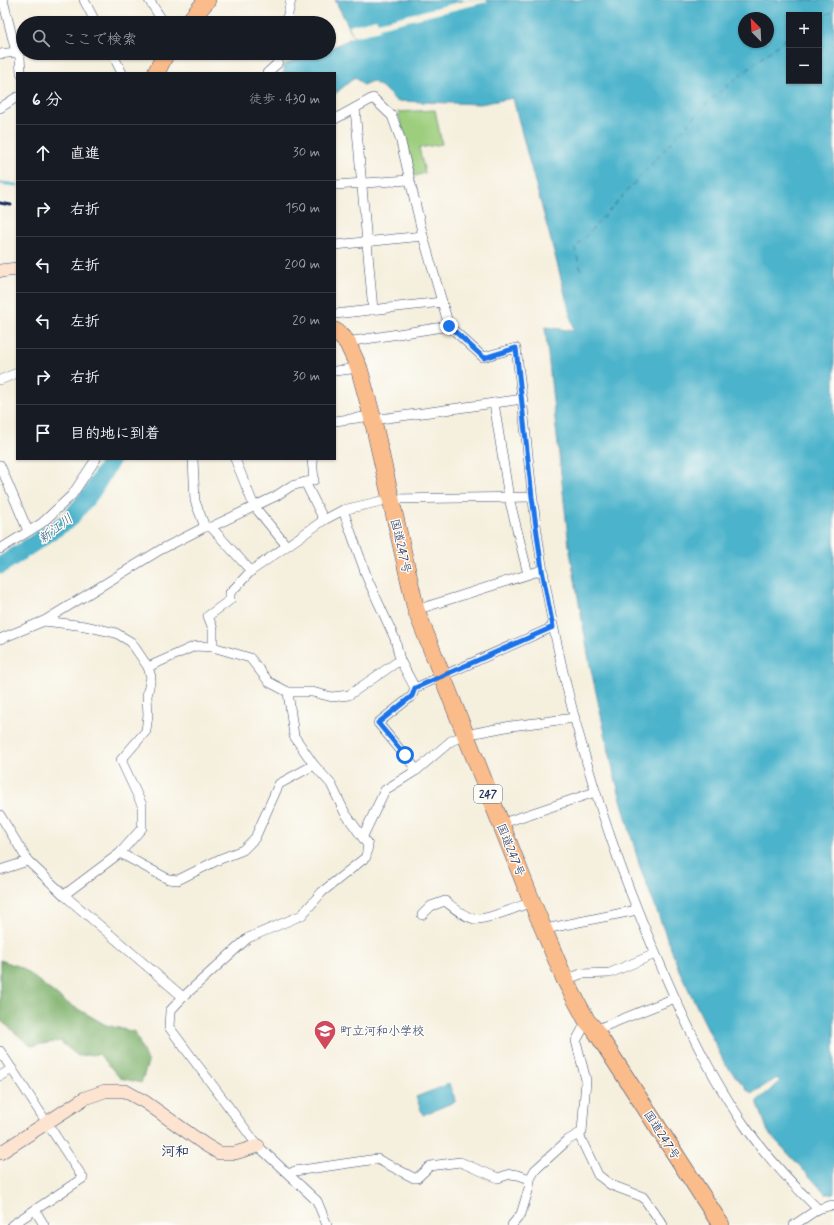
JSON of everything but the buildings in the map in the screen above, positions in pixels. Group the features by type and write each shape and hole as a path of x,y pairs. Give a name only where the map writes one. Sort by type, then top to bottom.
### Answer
{"highway":[{"path":"193,16 206,0"},
{"path":"156,72 162,60"},
{"name":"国道247号","path":"341,336 359,368 373,418 416,610 500,824 544,931 565,980 591,1026 720,1225"}],"street":[{"path":"0,54 16,52 3,0"},
{"path":"84,0 92,16"},
{"path":"149,0 159,16"},
{"path":"288,16 291,0"},
{"path":"20,60 21,72"},
{"path":"116,60 122,72"},
{"path":"268,72 278,64 279,60"},
{"path":"0,108 16,98"},
{"path":"336,118 373,98 392,116 400,138 423,236 449,326 484,358 516,348 523,399 532,497 542,570 553,627 595,792 637,910 655,954 715,1080 747,1130 790,1182 818,1209"},
{"path":"355,108 373,310"},
{"path":"336,185 409,180"},
{"path":"336,245 423,236"},
{"path":"0,271 16,269"},
{"path":"336,314 442,302"},
{"path":"341,336 449,326"},
{"path":"336,371 359,368"},
{"path":"0,380 16,373"},
{"path":"336,421 373,418 523,399"},
{"path":"494,403 509,498 528,574"},
{"path":"0,549 42,522 72,495 95,460"},
{"path":"193,460 195,501 208,527 251,571"},
{"path":"235,460 254,506 286,545"},
{"path":"0,639 44,621 160,550 254,506 291,486 314,480 312,460"},
{"path":"0,465 28,531"},
{"path":"306,482 324,520"},
{"path":"213,648 213,629 208,616 230,600 230,593 251,571 286,545 324,520 343,510 390,499 532,497"},
{"path":"343,510 368,580 395,639 400,660 415,688"},
{"path":"416,610 542,570"},
{"path":"44,621 85,626 116,633 131,642 148,667 151,677 147,696 148,715 146,731 121,760 142,805 142,828 120,853 64,895"},
{"path":"417,770 378,723 412,696 415,688 553,627"},
{"path":"0,632 20,631"},
{"path":"148,667 195,646 213,648 250,658 270,682 288,692 312,692 332,697 349,695 400,660"},
{"path":"288,692 294,736 314,766 331,784 345,813 363,836 368,845 366,857 322,892 302,915 248,938 183,997 170,1011 169,1027 258,1146 318,1201 327,1225"},
{"path":"363,836 385,790 417,770 451,741 465,735 511,726 575,718"},
{"path":"120,853 168,879 178,880 220,859 243,850 255,838 279,784 314,766"},
{"path":"500,824 595,792"},
{"path":"0,815 28,861 64,895 183,997"},
{"path":"0,870 28,861"},
{"path":"422,915 431,906 445,901 462,913 476,919 499,914 532,902"},
{"path":"544,931 550,928 637,910"},
{"path":"565,980 581,974 610,973 655,954"},
{"path":"512,1225 521,1214 529,1188 530,1179 535,1170 568,1140 582,1132 586,1080 576,1041 591,1026 675,998"},
{"path":"0,1051 48,1122 83,1178 12,1225"},
{"path":"0,1076 12,1068"},
{"path":"0,1153 85,1098 105,1091 125,1090 146,1102 204,1144 219,1153 235,1154 258,1146"},
{"path":"579,1135 598,1175 611,1185 643,1197 663,1225"},
{"path":"289,1174 295,1171 377,1159 414,1178 417,1178 430,1166 460,1162 498,1178 510,1174 530,1179"},
{"path":"794,1225 818,1209 832,1205 834,1206"},
{"path":"35,1210 44,1225"}],"green space":[{"path":"435,110 442,144 419,148 425,173 415,176 398,112"},
{"path":"0,960 21,967 64,1001 106,1025 135,1032 148,1063 141,1083 120,1078 99,1054 78,1056 60,1041 31,1046 0,1020"}],"water":[{"path":"335,0 834,0 834,1194 826,1194 768,1132 757,1101 780,1082 777,1078 751,1094 725,1064 679,970 639,864 614,774 590,665 569,546 545,327 574,331 513,98 480,104 396,101 382,87 372,81 363,85 355,77 336,93 336,72 284,72 285,71 282,66 295,60 336,60 336,46 354,37"},
{"path":"449,1084 456,1101 423,1115 416,1097"}],"pier":[{"path":"467,0 486,0 487,2 379,28 380,31 354,37 349,26 376,19 378,22"}],"waterway":[{"path":"0,183 16,185"},
{"name":"新江川","path":"0,566 69,520 92,492 111,460"}],"ferry route":[{"path":"822,17 834,11"},
{"path":"581,270 575,248 710,100 786,38"}],"railway":[{"path":"0,203 11,205"}],"place":[{"name":"町立河和小学校","path":"325,1050"}],"district":[{"name":"河和","path":"175,1151"}],"route":[{"path":"405,755 378,723 412,696 415,688 553,627 542,570 532,497 523,399 516,348 484,358 449,326"}]}
